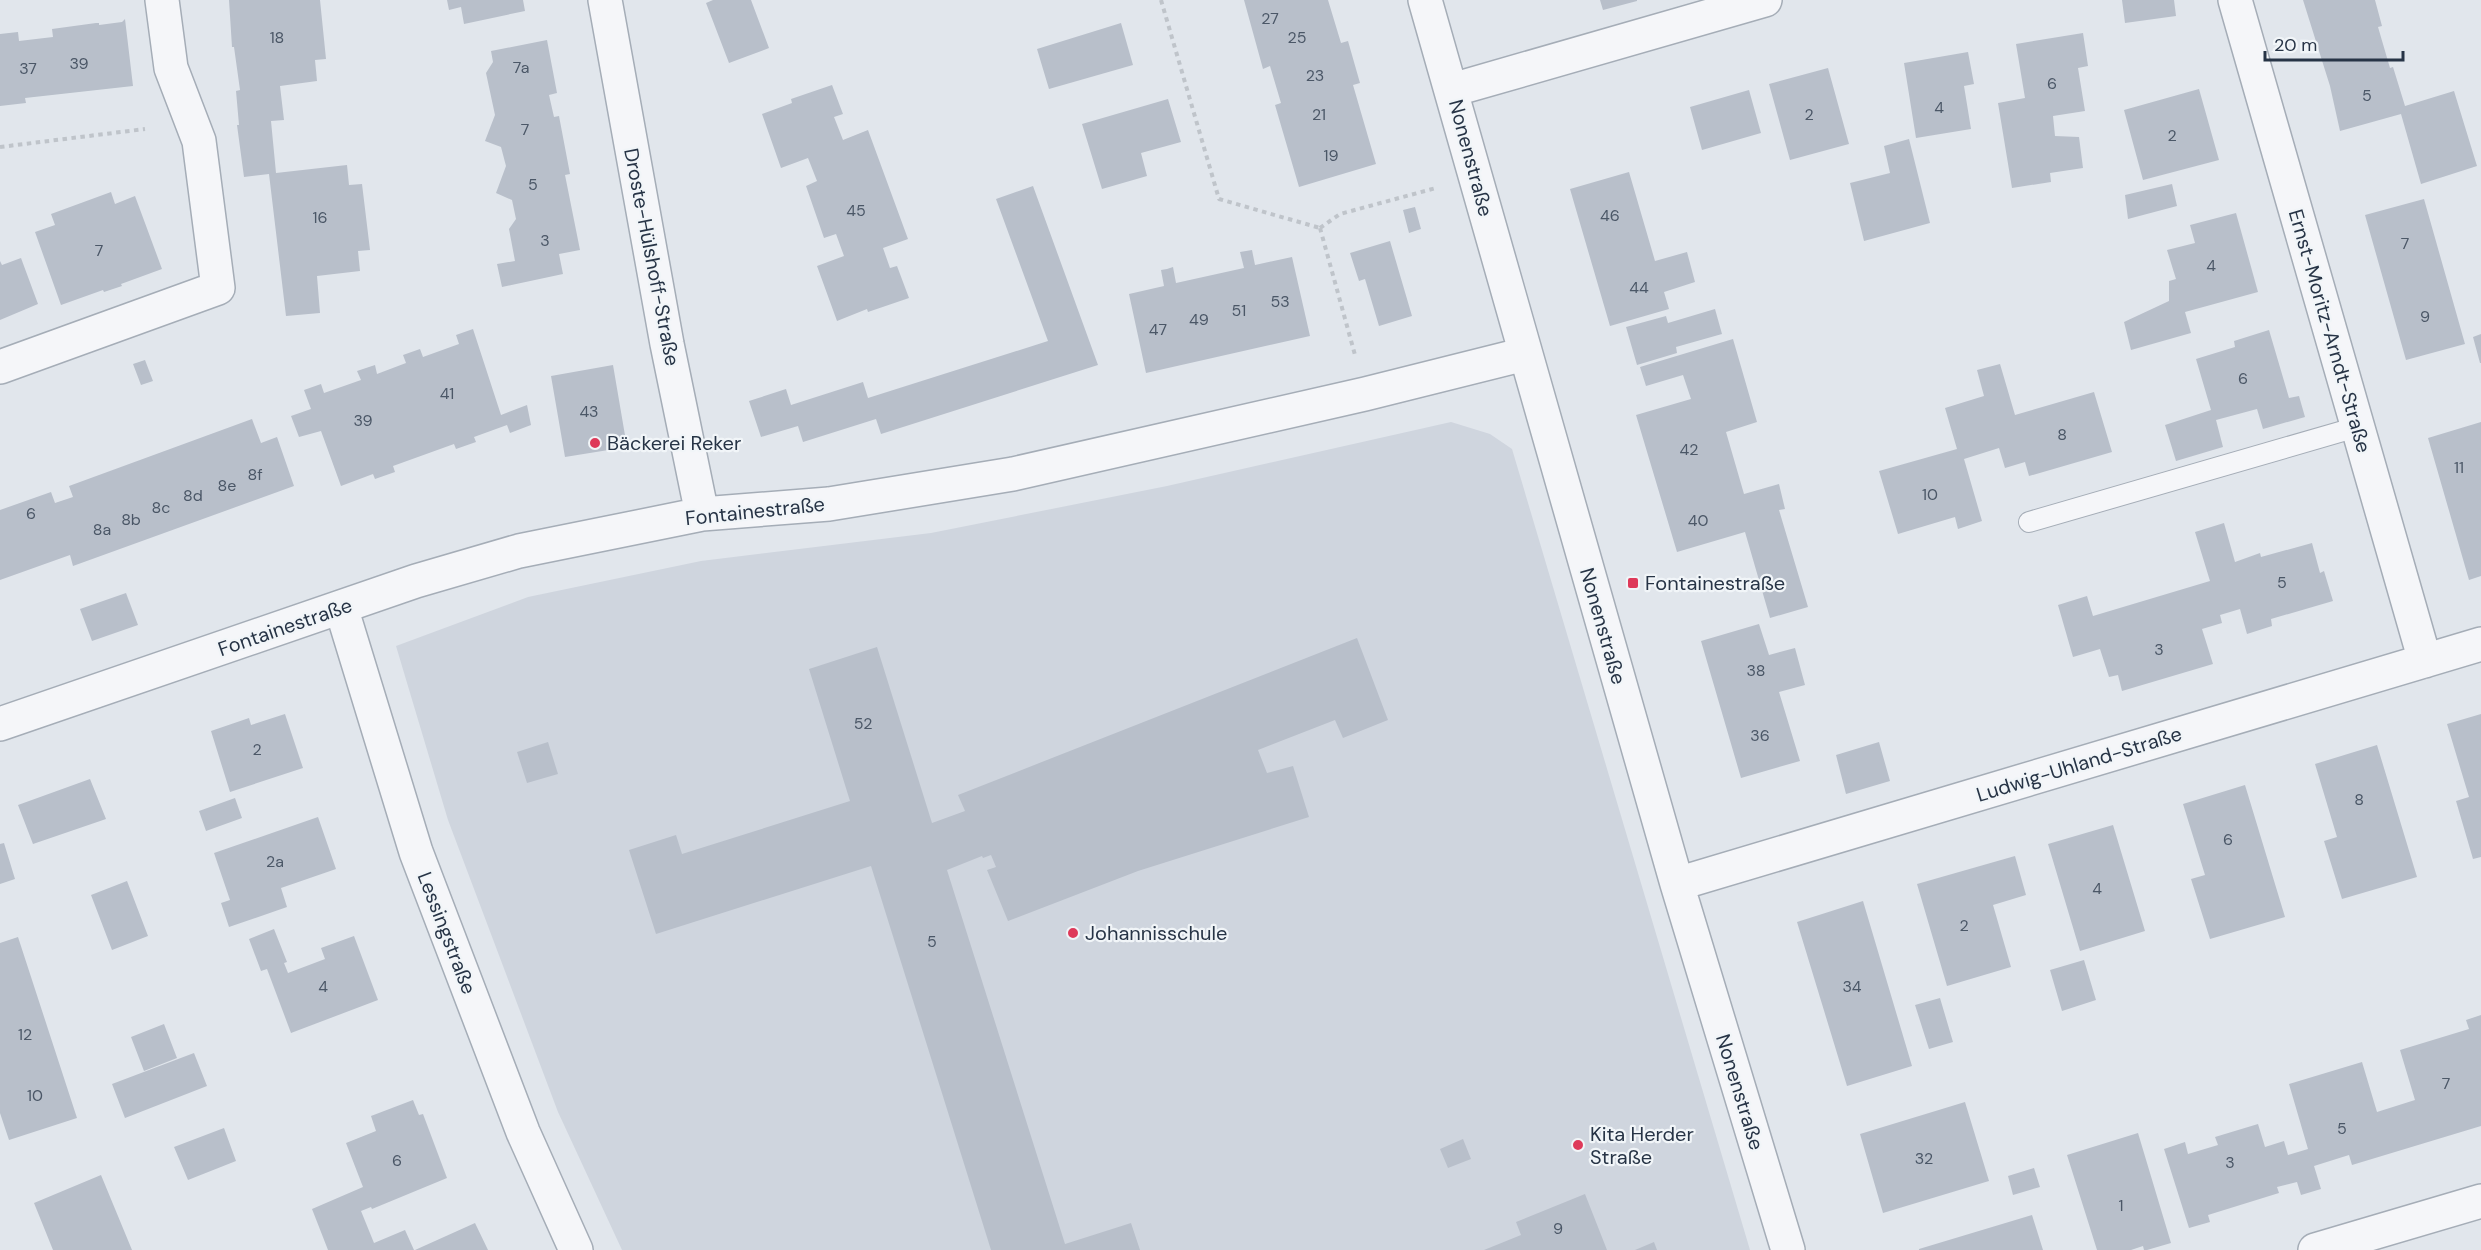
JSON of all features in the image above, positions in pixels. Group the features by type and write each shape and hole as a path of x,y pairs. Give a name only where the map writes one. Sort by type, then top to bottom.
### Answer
{"street":[{"path":"0,367 218,288 199,141 171,68 162,0"},
{"name":"Droste-Hülshoff-Straße","path":"605,0 667,344 702,514"},
{"name":"Nonenstraße","path":"1425,0 1677,884 1788,1250"},
{"path":"1452,90 1765,0"},
{"name":"Ernst-Moritz-Arndt-Straße","path":"2235,0 2425,661"},
{"name":"Fontainestraße","path":"0,724 416,581 519,551 702,514 829,504 1013,474 1365,394 1525,354"},
{"name":"Lessingstraße","path":"342,607 416,852 523,1132 576,1250"},
{"name":"Ludwig-Uhland-Straße","path":"1677,884 2481,644"},
{"path":"2315,1250 2481,1201"}],"lane":[{"path":"2029,522 2357,427"}],"path":[{"path":"1161,0 1219,199 1320,228"},
{"path":"0,147 145,129"},
{"path":"1320,228 1340,214 1474,177"},
{"path":"1320,228 1365,394"}],"shaded area":[{"name":"Johannisschule","path":"1451,422 1490,434 1512,449 1750,1250 622,1250 558,1112 448,820 396,646 528,597 701,561 931,533 1167,486"}],"building":[{"path":"229,0 320,0 326,59 315,60 317,81 280,86 284,120 271,121 276,173 347,165 349,185 362,184 370,250 358,251 360,271 317,276 320,313 286,316 269,174 244,177 237,125 239,125 236,91 240,90 234,47 232,47"},
{"path":"447,0 523,0 525,11 464,24 461,7 449,10"},
{"path":"713,0 751,0 769,48 729,63 706,3"},
{"path":"1244,0 1328,0 1341,43 1348,41 1360,83 1353,85 1376,164 1299,187 1275,105 1281,103 1270,66 1263,69"},
{"path":"1600,0 1637,0 1637,1 1603,10"},
{"path":"2122,0 2174,0 2176,16 2125,23"},
{"path":"2303,0 2375,0 2382,26 2378,27 2390,68 2393,67 2405,106 2454,91 2477,166 2421,184 2401,114 2340,131 2330,86"},
{"path":"125,19 133,86 25,98 26,103 0,106 0,34 18,32 19,41 53,37 52,29 122,22"},
{"path":"1121,23 1133,65 1049,89 1037,49"},
{"path":"2083,33 2088,66 2078,68 2085,111 2053,116 2055,136 2079,137 2083,168 2050,173 2051,182 2012,188 1998,103 2025,98 2016,44"},
{"path":"547,40 557,93 549,95 554,117 559,116 570,174 565,175 580,250 559,254 563,274 502,287 497,264 515,261 509,229 516,219 512,200 496,193 506,166 501,147 485,141 495,115 486,73 493,62 491,51"},
{"path":"1968,52 1974,84 1964,86 1971,129 1916,138 1904,63"},
{"path":"1828,68 1849,144 1790,160 1769,84"},
{"path":"832,85 843,114 834,117 843,140 868,130 908,239 883,248 890,268 897,266 909,298 868,312 867,309 837,321 817,266 844,256 836,234 824,238 806,186 817,181 808,158 781,168 762,114 792,103 791,99"},
{"path":"2199,89 2219,160 2143,180 2124,110"},
{"path":"1749,90 1761,133 1702,150 1690,107"},
{"path":"1168,99 1181,142 1141,153 1147,176 1102,189 1082,124"},
{"path":"1909,139 1930,223 1864,241 1850,183 1890,173 1884,146"},
{"path":"1629,172 1655,261 1687,252 1695,282 1664,292 1669,309 1610,326 1570,189"},
{"path":"2172,184 2177,206 2128,219 2125,195"},
{"path":"1033,186 1098,365 881,434 876,419 803,442 798,426 761,437 749,401 786,389 791,405 863,382 868,398 1048,341 996,199"},
{"path":"111,192 115,204 135,196 162,269 121,284 122,286 104,292 103,290 61,305 35,232 55,225 51,214"},
{"path":"2424,199 2465,344 2406,360 2365,215"},
{"path":"1415,207 1421,229 1409,233 1403,210"},
{"path":"2236,213 2258,292 2185,312 2191,333 2131,350 2124,322 2169,301 2169,281 2176,279 2167,250 2195,243 2190,225"},
{"path":"1390,241 1412,316 1379,326 1365,279 1359,281 1350,253"},
{"path":"1252,250 1255,265 1292,257 1310,336 1146,373 1129,294 1164,286 1161,270 1173,267 1176,283 1244,268 1240,252"},
{"path":"21,258 38,304 0,320 0,261 2,265"},
{"path":"1715,309 1722,334 1676,347 1677,353 1637,365 1626,327 1666,316 1668,323"},
{"path":"473,329 501,415 527,405 531,425 510,433 507,425 474,437 476,442 456,449 454,444 393,466 395,472 375,479 373,474 341,486 321,431 299,437 291,416 311,409 304,390 321,384 324,393 361,380 357,371 375,365 377,374 406,363 403,355 420,349 423,357 459,344 456,335"},
{"path":"2269,330 2289,398 2299,396 2305,417 2263,429 2257,409 2216,420 2223,447 2176,461 2165,425 2211,410 2196,359 2235,347 2234,341"},
{"path":"2481,334 2481,363 2480,363 2473,337"},
{"path":"1733,339 1757,422 1726,432 1744,494 1779,484 1785,509 1779,510 1808,607 1770,618 1745,532 1677,552 1636,415 1691,399 1683,375 1646,386 1640,367"},
{"path":"145,360 153,381 141,385 133,364"},
{"path":"2000,364 2015,415 2094,392 2112,452 2029,476 2025,462 2005,468 1999,448 1964,459 1982,521 1958,529 1955,517 1898,534 1879,471 1957,449 1945,408 1984,396 1977,370"},
{"path":"613,365 627,447 565,457 551,376"},
{"path":"252,419 261,443 277,437 294,486 73,566 70,555 0,580 0,510 51,492 55,503 73,497 69,486"},
{"path":"2481,422 2481,576 2469,580 2428,438"},
{"path":"2224,523 2235,562 2260,553 2261,557 2312,543 2320,573 2324,571 2333,601 2271,619 2272,626 2247,634 2240,609 2220,615 2222,623 2202,629 2213,664 2122,691 2118,675 2109,677 2100,649 2073,657 2058,605 2087,596 2093,616 2210,581 2195,532"},
{"path":"126,593 138,625 92,641 80,609"},
{"path":"1759,624 1769,655 1795,648 1805,685 1779,692 1800,761 1741,778 1701,641"},
{"path":"1357,638 1388,720 1343,738 1335,720 1258,750 1267,773 1293,766 1309,817 1138,871 1008,921 987,870 996,867 991,855 983,858 982,856 947,870 1065,1244 1131,1223 1140,1250 991,1250 871,866 656,934 629,850 676,835 682,854 850,801 809,669 877,647 932,823 965,811 958,795"},
{"path":"285,714 303,768 230,792 211,731 249,718 251,725"},
{"path":"2481,714 2481,857 2473,859 2456,801 2469,797 2447,724"},
{"path":"548,742 558,774 527,783 517,752"},
{"path":"1879,742 1890,781 1846,794 1836,755"},
{"path":"2377,745 2417,877 2342,899 2324,841 2337,837 2315,764"},
{"path":"90,779 106,819 33,844 18,805"},
{"path":"2245,785 2285,917 2210,939 2191,879 2205,875 2183,804"},
{"path":"235,798 242,818 206,831 199,811"},
{"path":"318,817 336,869 281,888 287,907 229,927 221,903 230,900 214,853"},
{"path":"2113,825 2145,931 2080,951 2048,844"},
{"path":"4,843 15,879 0,884 0,844"},
{"path":"2015,856 2026,895 1993,905 2011,967 1947,986 1917,884"},
{"path":"127,881 148,936 112,950 91,895"},
{"path":"1863,901 1912,1066 1847,1086 1797,922"},
{"path":"274,929 287,962 284,963 288,973 325,959 321,948 354,936 378,1000 291,1033 267,969 261,971 249,939"},
{"path":"18,937 77,1118 9,1140 0,1113 0,943"},
{"path":"2084,960 2096,1000 2062,1011 2050,970"},
{"path":"1940,998 1953,1042 1929,1049 1915,1005"},
{"path":"2481,1015 2481,1126 2352,1165 2349,1155 2314,1166 2321,1189 2301,1195 2297,1182 2277,1187 2279,1193 2208,1215 2210,1222 2189,1228 2164,1149 2185,1142 2188,1154 2218,1145 2215,1137 2258,1124 2265,1147 2284,1141 2288,1155 2308,1149 2289,1084 2362,1062 2377,1112 2415,1100 2400,1050 2469,1029 2466,1020"},
{"path":"164,1024 177,1058 144,1071 131,1037"},
{"path":"194,1053 207,1086 125,1118 112,1084"},
{"path":"413,1100 419,1115 423,1114 447,1178 372,1209 371,1207 361,1211 374,1243 405,1230 414,1250 328,1250 312,1209 363,1187 346,1143 376,1131 371,1116"},
{"path":"1965,1102 1989,1181 1883,1213 1860,1134"},
{"path":"224,1128 236,1161 188,1180 174,1147"},
{"path":"2138,1133 2171,1243 2147,1250 2144,1250 2143,1246 2131,1250 2097,1250 2067,1155"},
{"path":"1463,1139 1471,1159 1448,1168 1440,1149"},
{"path":"2034,1168 2040,1187 2013,1195 2008,1176"},
{"path":"101,1175 132,1250 53,1250 34,1203"},
{"path":"1585,1194 1607,1250 1484,1250 1521,1235 1516,1222"},
{"path":"2032,1215 2043,1250 1919,1250 1919,1249"},
{"path":"475,1223 488,1250 415,1250"},
{"path":"1654,1242 1657,1250 1635,1250"}],"place":[{"name":"Bäckerei Reker","path":"595,443"},
{"name":"Fontainestraße","path":"1633,583"},
{"name":"Johannisschule","path":"1073,933"},
{"name":"Kita Herder Straße","path":"1578,1145"}]}
